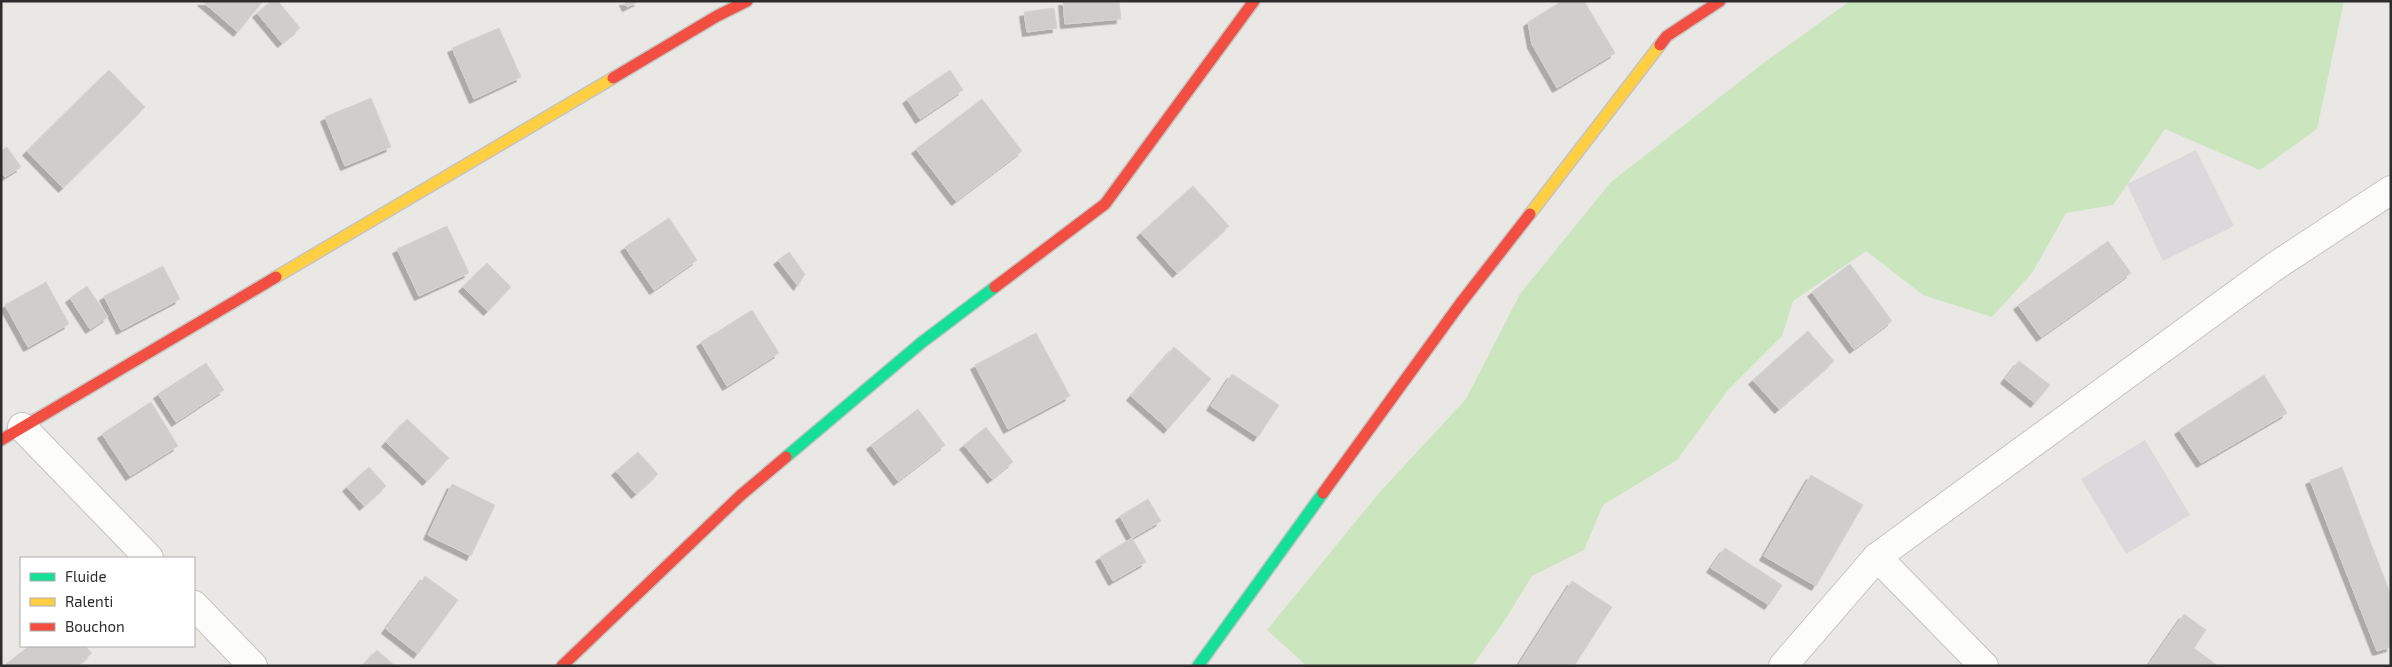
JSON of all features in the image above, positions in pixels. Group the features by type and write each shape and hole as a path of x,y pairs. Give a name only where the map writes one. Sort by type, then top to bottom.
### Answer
{"street":[{"path":"148,557 12,434 717,16 747,1"},
{"path":"562,666 741,495 921,343 1105,204 1254,1"},
{"path":"1198,666 1460,304 1667,36 1720,1"},
{"path":"1783,666 1877,557 2274,267 2391,190"},
{"path":"1877,557 1984,666"},
{"path":"195,606 253,666"}],"shaded area":[{"path":"2196,150 2234,226 2163,261 2127,184"},
{"path":"2145,440 2190,515 2126,554 2081,479"}],"green space":[{"path":"1850,1 2344,1 2317,129 2260,170 2165,129 2113,205 2066,213 2032,273 1992,317 1923,295 1866,251 1793,301 1782,336 1728,390 1677,460 1603,505 1584,550 1532,576 1503,623 1472,666 1307,666 1267,630 1379,493 1466,399 1520,294 1611,182 1765,62"}],"building":[{"path":"202,1 263,1 238,32"},
{"path":"271,1 278,1 300,28 282,43 257,13"},
{"path":"624,1 639,1 627,7"},
{"path":"1063,1 1119,1 1121,19 1065,24"},
{"path":"1562,1 1584,1 1615,53 1557,88 1532,44 1528,22"},
{"path":"1054,8 1057,28 1027,32 1024,12"},
{"path":"499,28 521,77 474,99 452,48"},
{"path":"109,70 145,107 63,188 27,151"},
{"path":"950,70 963,90 920,119 907,99"},
{"path":"371,98 391,147 345,166 325,117"},
{"path":"982,99 1022,151 956,201 916,149"},
{"path":"7,147 21,167 5,177 1,172 1,151"},
{"path":"1193,186 1229,226 1177,273 1141,233"},
{"path":"669,218 697,260 654,290 625,247"},
{"path":"447,226 469,273 419,296 397,249"},
{"path":"2108,241 2131,273 2041,337 2018,305"},
{"path":"789,252 805,274 798,286 778,260"},
{"path":"487,263 511,287 488,311 463,287"},
{"path":"1850,264 1892,321 1854,349 1812,292"},
{"path":"163,266 180,299 121,330 104,296"},
{"path":"46,282 69,324 28,347 5,305"},
{"path":"87,286 108,317 90,329 70,298"},
{"path":"752,310 779,353 727,386 701,342"},
{"path":"1808,331 1834,361 1779,409 1753,380"},
{"path":"1036,333 1070,396 1008,429 975,365"},
{"path":"1174,347 1211,379 1168,429 1131,396"},
{"path":"2019,361 2050,385 2035,403 2005,379"},
{"path":"206,363 224,390 176,422 158,394"},
{"path":"1232,374 1279,405 1258,437 1211,406"},
{"path":"2264,375 2287,413 2201,463 2179,430"},
{"path":"151,402 178,446 130,476 102,434"},
{"path":"918,409 945,445 898,481 871,445"},
{"path":"407,419 449,458 427,481 386,442"},
{"path":"986,427 1013,462 992,479 964,445"},
{"path":"638,452 658,474 636,494 616,471"},
{"path":"369,467 386,486 364,506 347,487"},
{"path":"2342,467 2391,596 2391,647 2377,651 2310,480"},
{"path":"1811,475 1863,505 1816,586 1764,556"},
{"path":"452,484 495,505 471,556 428,535"},
{"path":"1148,499 1161,521 1132,538 1120,516"},
{"path":"1132,538 1146,562 1113,581 1100,557"},
{"path":"1725,548 1782,585 1769,605 1711,568"},
{"path":"425,576 458,600 418,654 386,629"},
{"path":"1572,581 1612,607 1574,666 1518,666"},
{"path":"2184,614 2206,630 2194,648 2218,666 2148,666"},
{"path":"28,647 86,647 92,653 77,666 8,666 6,664"},
{"path":"377,650 395,666 362,666"}],"traffic: fast":[{"path":"786,457 921,343 995,287"},
{"path":"1198,666 1323,493"}],"traffic: slow":[{"path":"1530,214 1660,45"},
{"path":"276,277 613,78"}],"traffic: jam":[{"path":"613,78 717,16 747,1"},
{"path":"995,287 1105,204 1254,1"},
{"path":"1660,45 1667,36 1720,1"},
{"path":"1323,493 1460,304 1530,214"},
{"path":"1,440 276,277"},
{"path":"562,666 741,495 786,457"}]}
